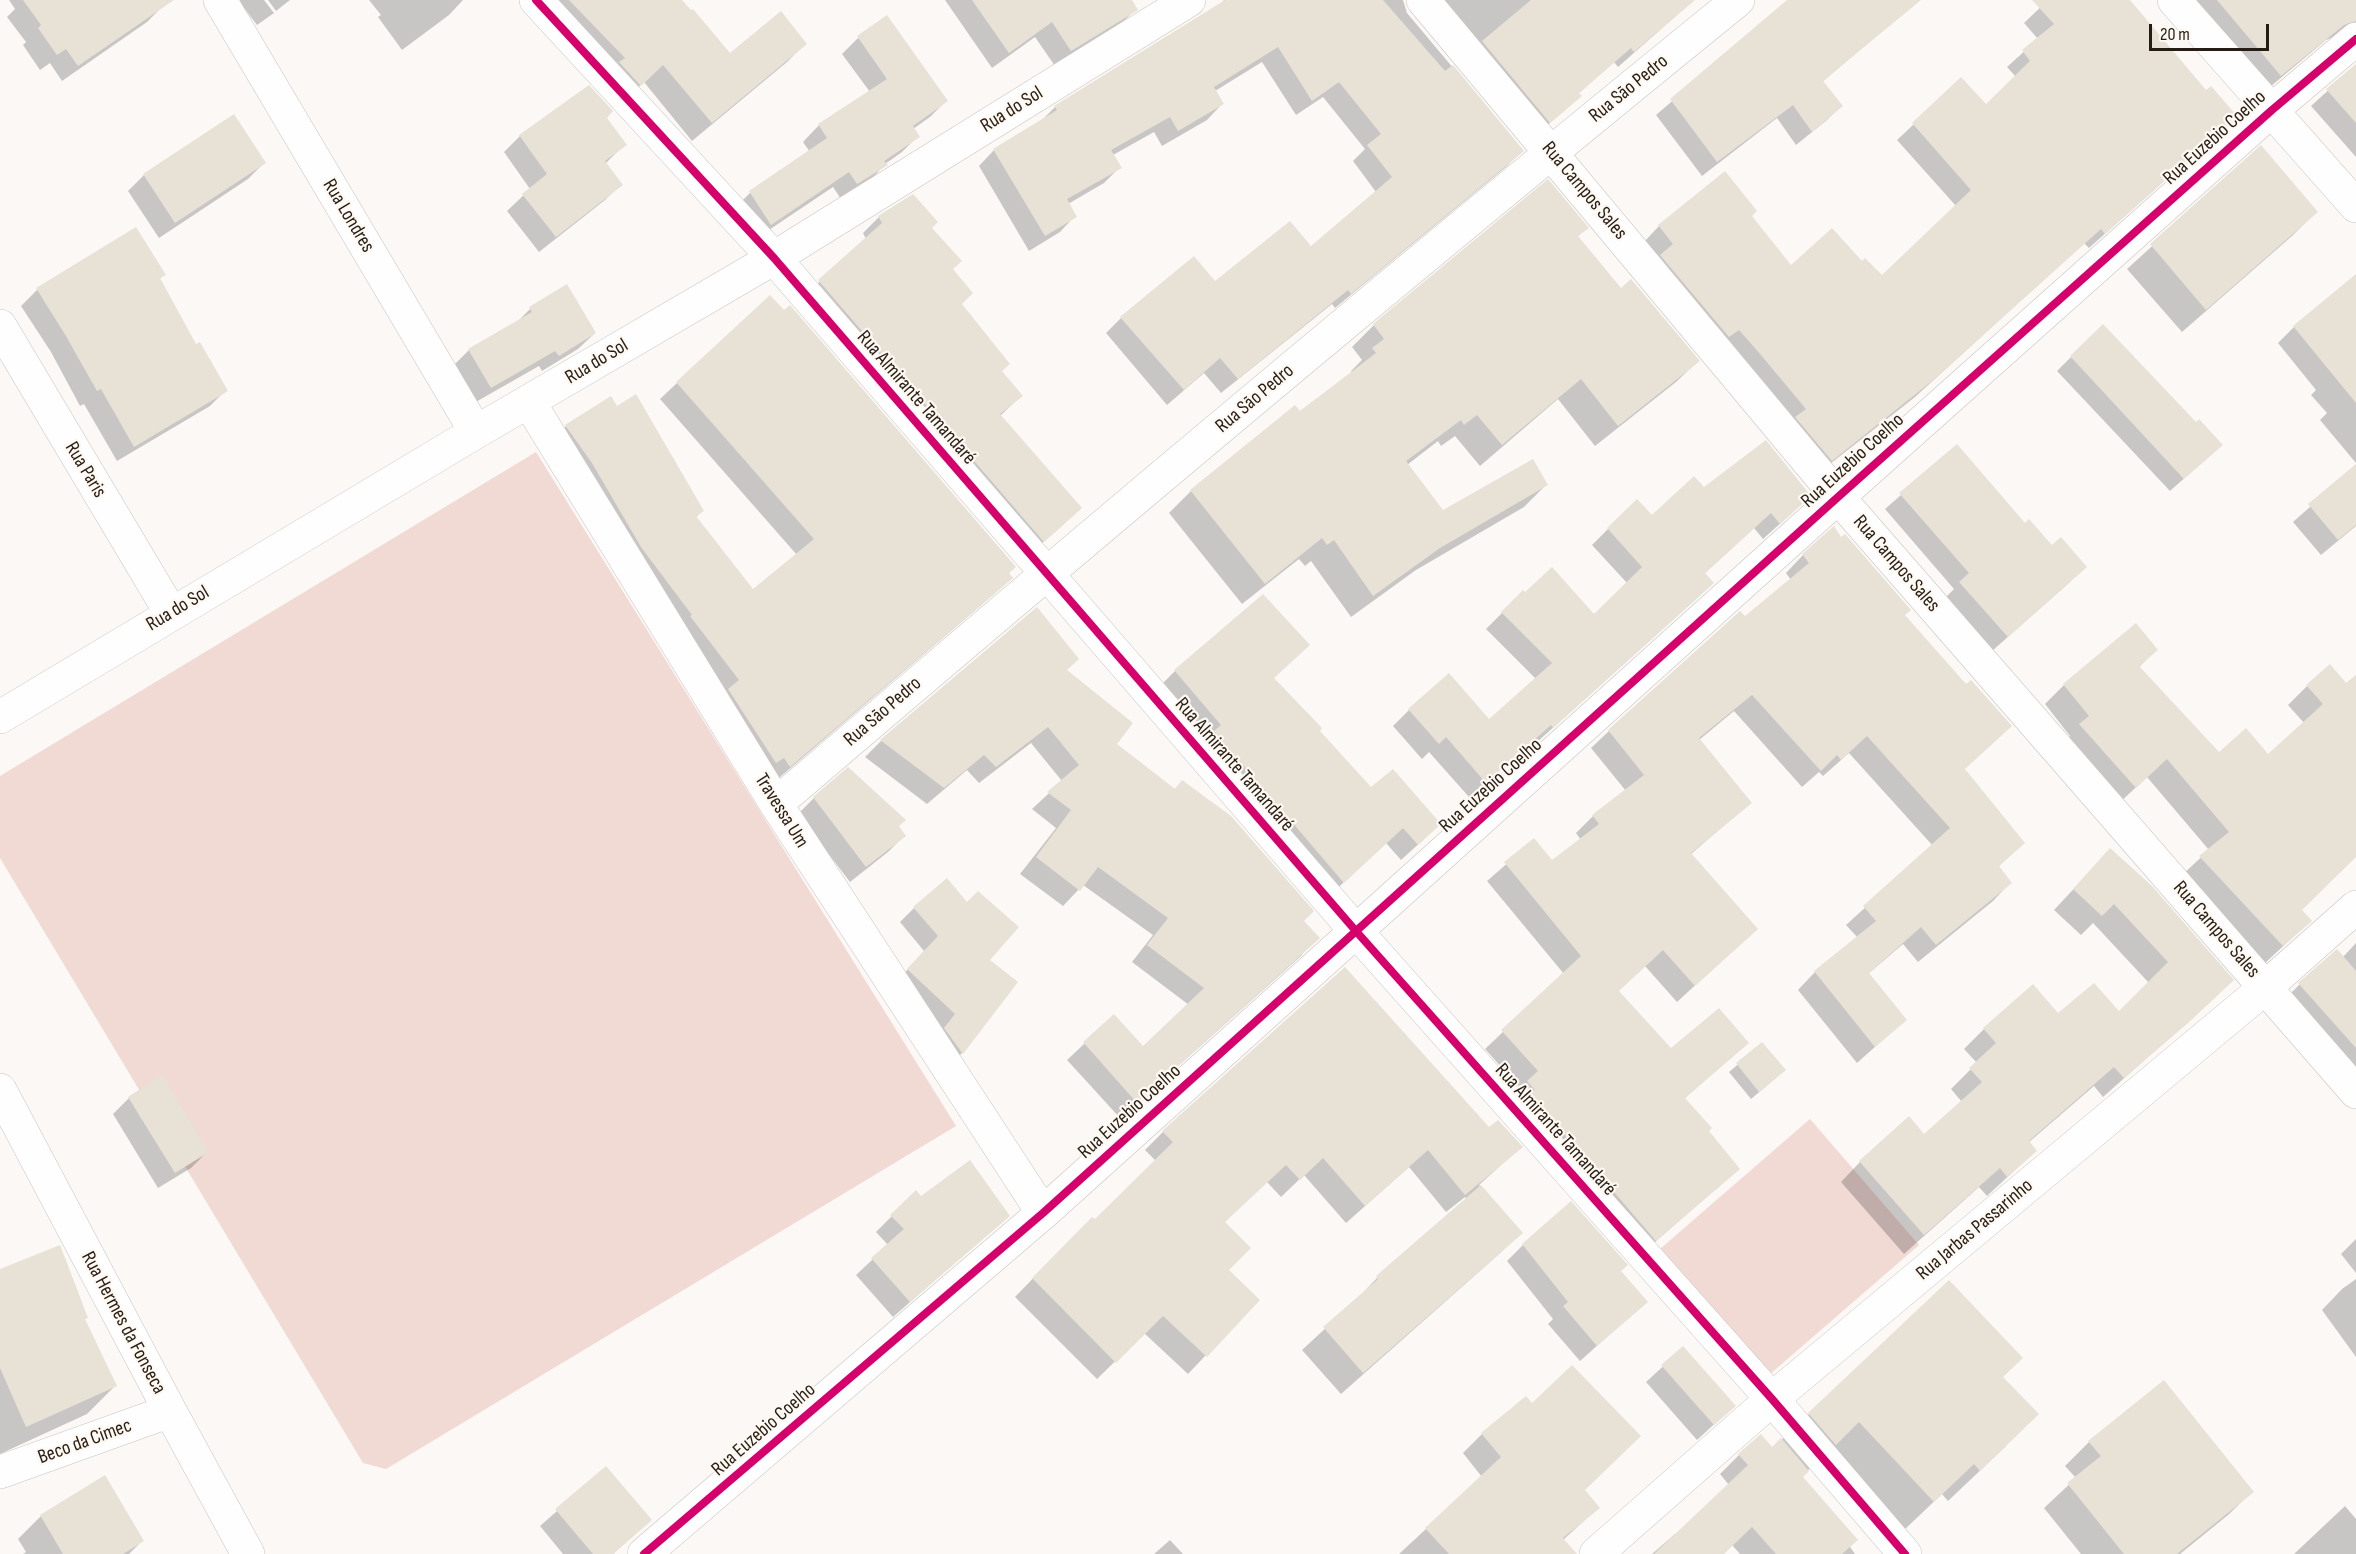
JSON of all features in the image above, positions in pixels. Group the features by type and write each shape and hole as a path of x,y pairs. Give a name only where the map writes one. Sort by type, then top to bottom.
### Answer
{"street":[{"name":"Rua Londres","path":"220,0 476,432"},
{"name":"Rua Almirante Tamandaré","path":"536,0 774,258 1355,930 1772,1400 1905,1554"},
{"name":"Rua do Sol","path":"0,717 476,432 774,258 1189,0"},
{"name":"Rua Campos Sales","path":"1423,0 1838,497 2356,1092"},
{"name":"Rua São Pedro","path":"776,804 1046,573 1738,0"},
{"path":"2174,0 2356,206"},
{"name":"Rua Euzebio Coelho","path":"645,1554 1043,1213 1838,497 2272,110 2356,39"},
{"name":"Rua Paris","path":"0,327 171,613"},
{"name":"Travessa Um","path":"529,402 776,804 1043,1213"},
{"name":"Rua Jarbas Passarinho","path":"1596,1554 1772,1400 2266,987 2356,907"},
{"name":"Rua Hermes da Fonseca","path":"0,1090 248,1554"},
{"name":"Beco da Cimec","path":"0,1472 170,1411"}],"shaded area":[{"path":"536,452 956,1126 386,1469 363,1463 0,858 0,776"},
{"path":"1810,1119 1919,1245 1769,1375 1660,1249"}],"building":[{"path":"23,0 174,0 78,66 66,49 57,55 38,28 41,25"},
{"path":"569,0 682,0 691,10 693,9 730,53 781,11 807,44 712,123 663,65 641,86 619,62 625,58"},
{"path":"972,0 1132,0 1138,10 1071,51 1052,22 1009,53"},
{"path":"1225,0 1383,0 1445,71 1453,65 1524,151 1351,294 1348,290 1238,379 1220,358 1184,390 1120,317 1194,256 1215,281 1290,221 1311,246 1392,177 1367,145 1381,134 1339,82 1312,101 1278,47 1214,87 1224,104 1178,131 1170,117 1111,150 1122,168 1067,199 1077,217 1045,236 993,149 1057,110 1054,106"},
{"path":"1531,0 1695,0 1634,52 1631,48 1579,93 1582,96 1550,123 1482,41"},
{"path":"1787,0 1921,0 1823,81 1843,106 1812,132 1793,105 1717,162 1670,99"},
{"path":"2032,0 2130,0 2206,90 2211,86 2237,116 2105,234 2101,229 1932,381 1832,461 1795,417 1806,409 1761,355 1739,330 1729,337 1660,255 1673,244 1658,225 1725,171 1757,211 1752,216 1791,265 1832,228 1862,261 1865,258 1882,275 1971,190 1912,123 1961,77 1986,104 2030,61 2022,50 2054,24"},
{"path":"2217,0 2356,0 2356,21 2344,25 2281,76"},
{"path":"887,15 948,101 913,126 920,137 884,161 888,165 857,184 849,172 771,225 749,191 827,138 818,124 887,79 857,36"},
{"path":"2356,64 2356,123 2326,89"},
{"path":"589,85 613,111 607,118 627,145 605,161 623,185 556,237 522,194 547,174 519,135"},
{"path":"234,114 266,163 175,223 143,174"},
{"path":"2261,145 2318,212 2206,310 2150,244"},
{"path":"1548,179 1589,228 1578,236 1621,288 1631,279 1700,361 1618,426 1581,379 1502,445 1477,415 1464,425 1461,420 1406,461 1443,510 1533,459 1548,485 1440,548 1373,596 1334,540 1327,545 1322,538 1265,584 1190,490 1295,405 1300,411 1376,353 1372,348 1384,339 1373,324"},
{"path":"913,194 938,222 932,228 962,261 953,269 973,293 962,304 1010,364 1002,371 1023,396 1000,414 1082,508 1044,542 818,280 882,223 878,216"},
{"path":"136,227 166,275 160,278 196,344 200,342 228,391 134,447 101,389 97,391 36,288"},
{"path":"2356,274 2356,403 2293,326"},
{"path":"567,284 596,333 559,356 555,351 491,388 468,349 532,312 529,307"},
{"path":"770,295 784,310 790,305 1016,567 1009,573 1013,578 790,767 784,758 776,763 728,689 739,680 641,547 592,463 565,425 611,396 617,406 636,394 704,511 696,516 753,589 814,539 676,382"},
{"path":"2103,324 2196,422 2199,419 2223,445 2184,479 2070,356"},
{"path":"1766,440 1811,496 1780,524 1771,513 1705,573 1714,583 1553,728 1551,725 1486,783 1446,737 1439,744 1408,709 1449,673 1489,719 1552,663 1501,612 1523,590 1525,592 1552,567 1594,614 1642,567 1607,528 1637,499 1652,515 1694,476 1704,487"},
{"path":"1957,444 2025,523 2029,519 2052,545 2061,537 2087,567 2008,637 1959,582 1969,573 1899,493"},
{"path":"2356,464 2356,525 2338,540 2308,504"},
{"path":"1834,526 1841,537 1845,534 1911,610 1905,615 1966,684 1971,680 2012,726 1965,769 2025,843 1999,866 2012,883 1936,945 1921,927 1869,973 1907,1020 1875,1047 1814,971 1876,921 1863,906 1950,828 1867,736 1841,760 1837,755 1821,771 1752,695 1699,738 1752,803 1691,853 1758,929 1695,986 1663,950 1619,991 1671,1048 1719,1008 1749,1043 1685,1098 1712,1128 1709,1131 1740,1169 1656,1241 1554,1122 1552,1124 1527,1096 1535,1090 1527,1081 1538,1071 1501,1030 1581,956 1504,862 1534,838 1552,860 1599,824 1592,815 1644,775 1608,730 1740,611 1745,616 1809,563 1802,554"},
{"path":"1263,594 1310,645 1274,678 1322,728 1320,731 1371,787 1393,769 1441,824 1418,845 1403,828 1344,883 1214,731 1221,725 1174,670"},
{"path":"1037,607 1079,659 1067,670 1133,723 1117,744 1175,789 1182,780 1231,816 1314,911 1304,921 1320,938 1137,1103 1083,1042 1114,1014 1143,1046 1204,988 1147,945 1168,918 1098,867 1080,891 1036,857 1071,810 1047,792 1079,765 1048,727 996,767 984,755 944,788 880,740"},
{"path":"2136,623 2158,650 2139,666 2219,752 2246,728 2268,754 2323,704 2306,685 2330,664 2346,683 2356,675 2356,857 2302,910 2312,921 2283,946 2199,856 2229,832 2167,759 2136,788 2079,724 2089,716 2063,684"},
{"path":"848,767 906,820 899,826 906,836 866,867 813,797"},
{"path":"2110,848 2152,886 2234,980 2124,1078 2114,1067 2029,1141 2037,1151 2007,1177 2000,1168 1924,1235 1859,1161 1909,1116 1924,1134 1982,1082 1969,1068 1996,1043 1983,1028 2033,984 2058,1013 2094,983 2119,1011 2168,962 2114,904 2102,916 2073,889"},
{"path":"947,878 967,902 978,891 1019,927 990,960 1018,982 963,1054 944,1028 955,1014 907,969 938,936 913,907"},
{"path":"2337,949 2356,971 2356,1048 2298,983"},
{"path":"1345,967 1489,1127 1498,1120 1523,1147 1465,1195 1428,1150 1365,1206 1323,1158 1300,1180 1286,1165 1225,1222 1251,1248 1229,1270 1260,1300 1207,1357 1163,1316 1116,1363 1032,1278 1092,1217 1095,1219 1173,1142 1162,1131"},
{"path":"1762,1042 1786,1070 1759,1092 1736,1063"},
{"path":"162,1075 209,1152 175,1173 128,1097"},
{"path":"970,1160 1010,1216 910,1302 871,1258 904,1229 890,1215 916,1190 921,1196"},
{"path":"1481,1185 1523,1233 1363,1373 1323,1327 1378,1279 1376,1276"},
{"path":"1571,1201 1628,1265 1621,1271 1648,1302 1597,1346 1563,1306 1568,1302 1522,1244"},
{"path":"60,1245 88,1318 85,1319 117,1386 26,1427 0,1368 0,1269"},
{"path":"1949,1280 2023,1358 2003,1377 2039,1414 1980,1471 1974,1464 1934,1502 1859,1422 1836,1445 1808,1413"},
{"path":"1683,1346 1736,1406 1714,1425 1661,1365"},
{"path":"1572,1365 1641,1436 1585,1490 1600,1508 1563,1538 1577,1554 1449,1554 1425,1528 1501,1457 1481,1433 1526,1396 1532,1403"},
{"path":"2164,1380 2254,1492 2177,1554 2124,1554 2067,1483 2101,1456 2088,1441"},
{"path":"1761,1434 1772,1447 1781,1438 1809,1471 1803,1477 1858,1540 1842,1554 1776,1554 1752,1527 1724,1554 1654,1554 1748,1465 1738,1454"},
{"path":"606,1466 652,1520 613,1554 593,1554 555,1509"},
{"path":"105,1475 144,1541 123,1554 63,1554 40,1515"}],"cycle path":[{"path":"536,0 774,258 1355,930 1772,1399 1905,1554"},
{"path":"644,1554 1043,1213 1838,497 2272,110 2356,39"}]}
